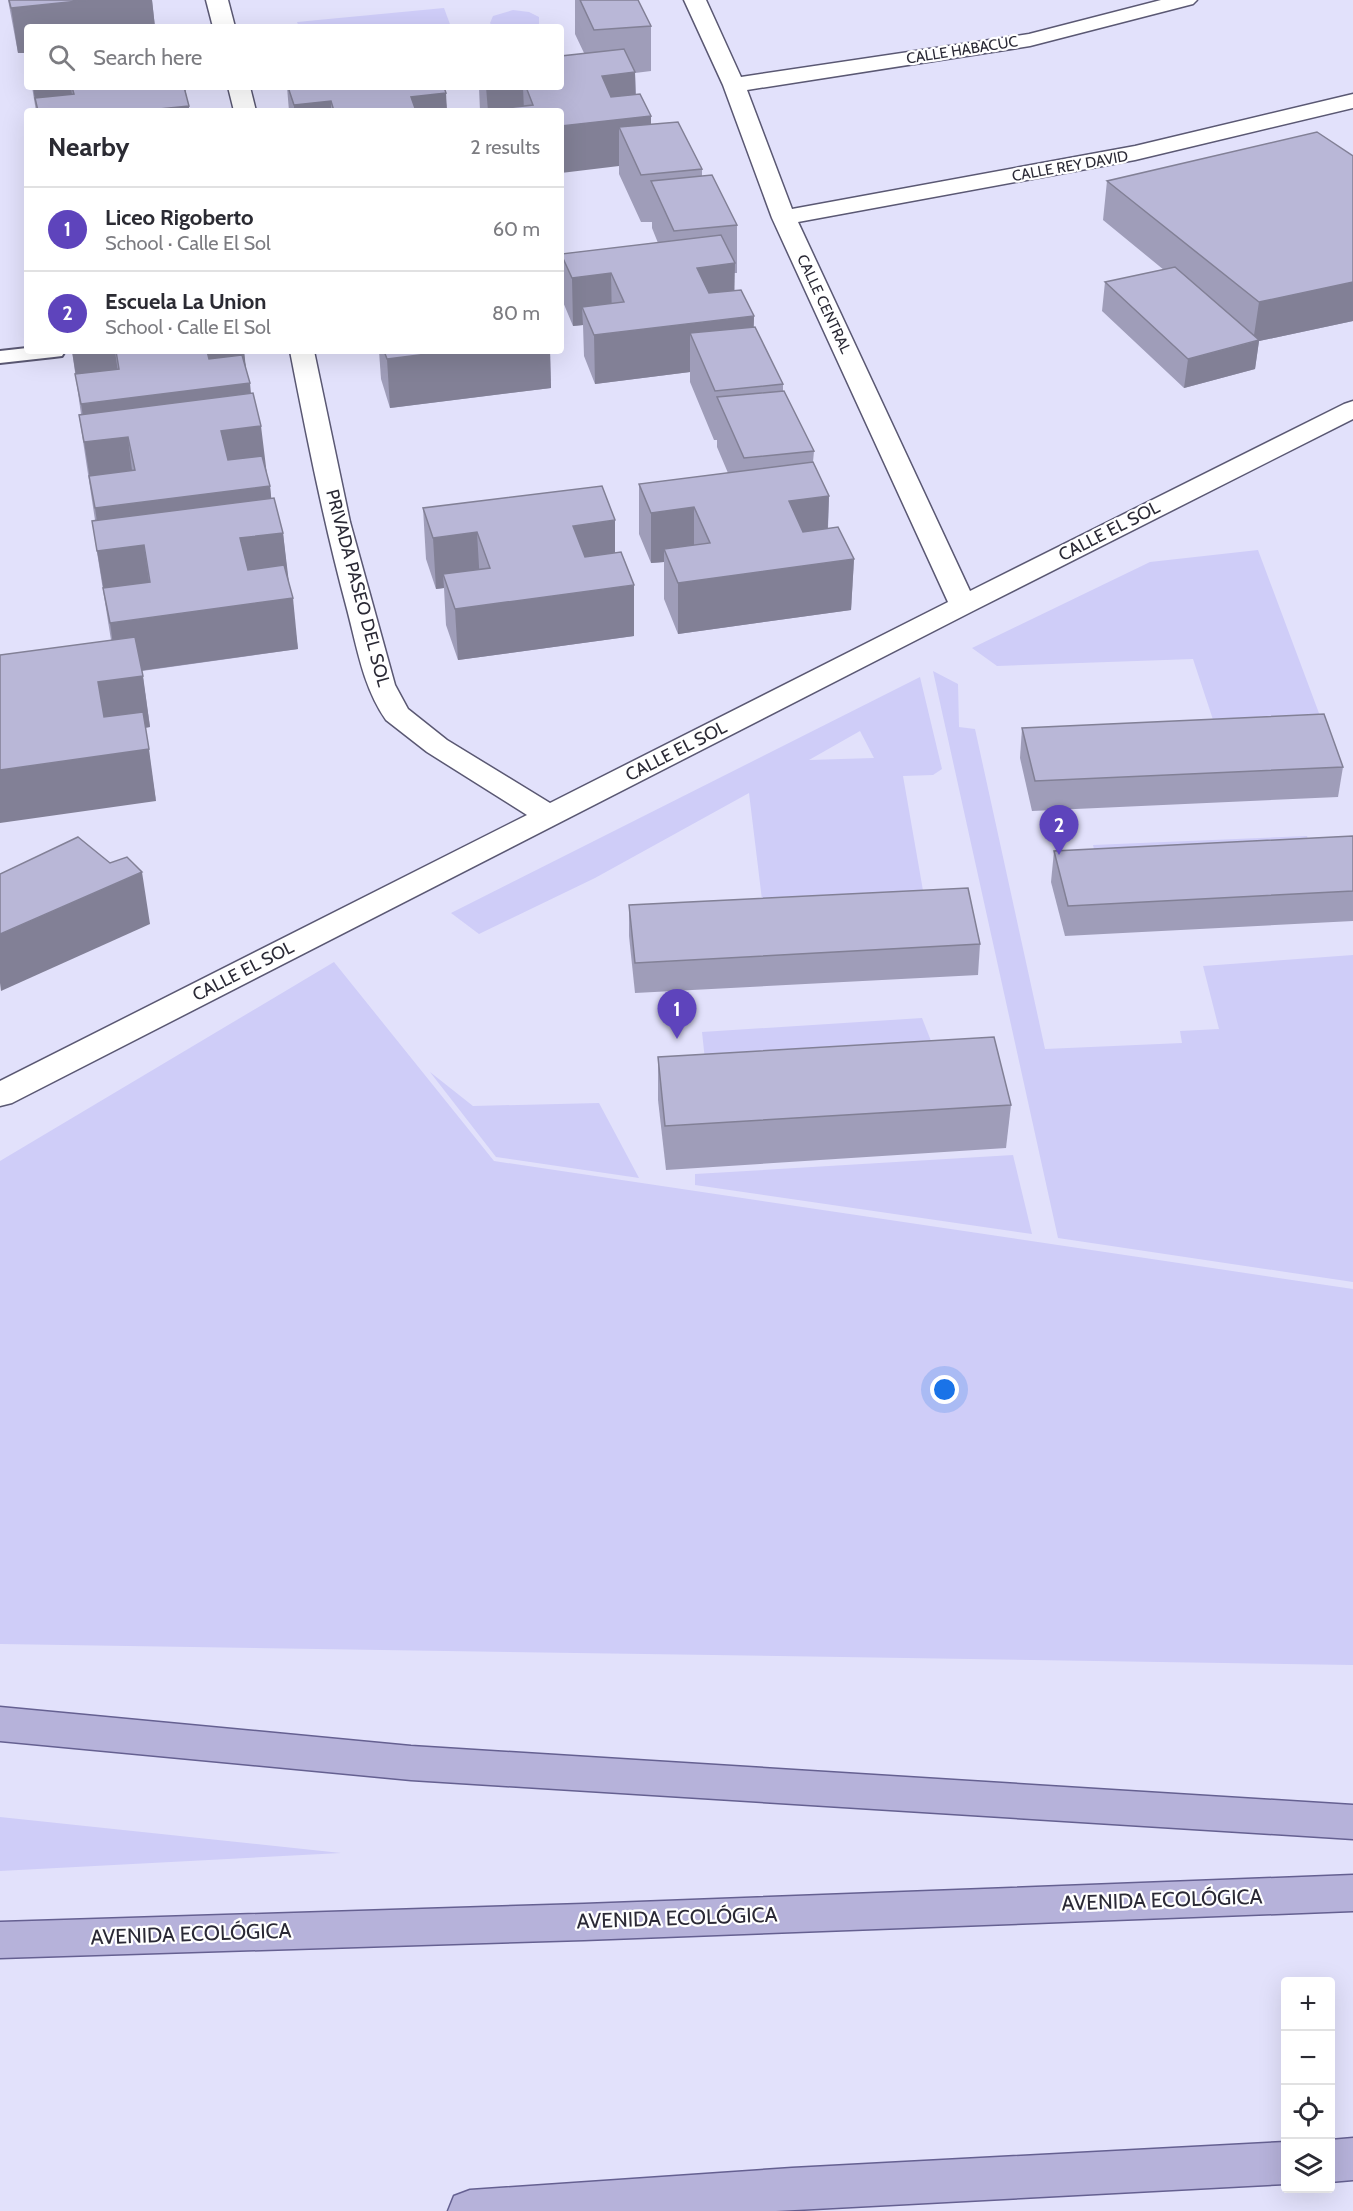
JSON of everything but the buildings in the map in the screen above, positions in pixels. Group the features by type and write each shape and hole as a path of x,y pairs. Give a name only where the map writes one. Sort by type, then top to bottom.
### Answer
{"main road":[{"path":"0,1724 411,1763 1353,1822"},
{"name":"AVENIDA ECOLÓGICA","path":"0,1940 585,1922 1353,1893"},
{"path":"1335,2161 1353,2159"},
{"path":"470,2211 792,2189 1281,2163"}],"street":[{"path":"217,0 223,24"},
{"name":"CALLE CENTRAL","path":"695,0 734,85 784,218 963,604"},
{"name":"CALLE HABACUC","path":"734,85 1030,40 1186,0"},
{"path":"240,90 244,108"},
{"name":"CALLE REY DAVID","path":"784,218 1136,153 1353,101"},
{"name":"PRIVADA PASEO DEL SOL","path":"303,354 338,522 381,685 396,714 437,746 549,815"},
{"name":"CALLE EL SOL","path":"0,1095 963,604 1353,409"}],"lane":[{"path":"0,357 27,354"}],"shaded area":[{"path":"444,8 450,24 298,24 297,22"},
{"path":"513,10 529,12 539,17 539,24 491,24 493,16"},
{"path":"1258,550 1329,740 1221,744 1193,659 997,666 972,648 1150,562"},
{"path":"933,671 958,684 959,727 975,729 1045,1049 1182,1043 1180,1031 1219,1029 1203,966 1353,955 1353,1282 1058,1238"},
{"path":"920,677 942,769 933,775 903,776 925,902 763,908 749,793 595,878 479,934 451,913","holes":["860,731 874,758 809,760"]},
{"path":"1307,836 1314,858 1098,866 1093,845"},
{"path":"334,962 494,1161 1353,1289 1353,1665 0,1644 0,1161"},
{"path":"922,1018 933,1046 705,1060 702,1032"},
{"path":"430,1072 473,1106 599,1103 639,1178 496,1157"},
{"path":"1013,1155 1032,1234 695,1185 695,1174"},
{"path":"0,1817 341,1853 0,1871"}],"place":[{"name":"Escuela La Union","path":"1059,855"},
{"name":"Liceo Rigoberto","path":"677,1039"}]}
